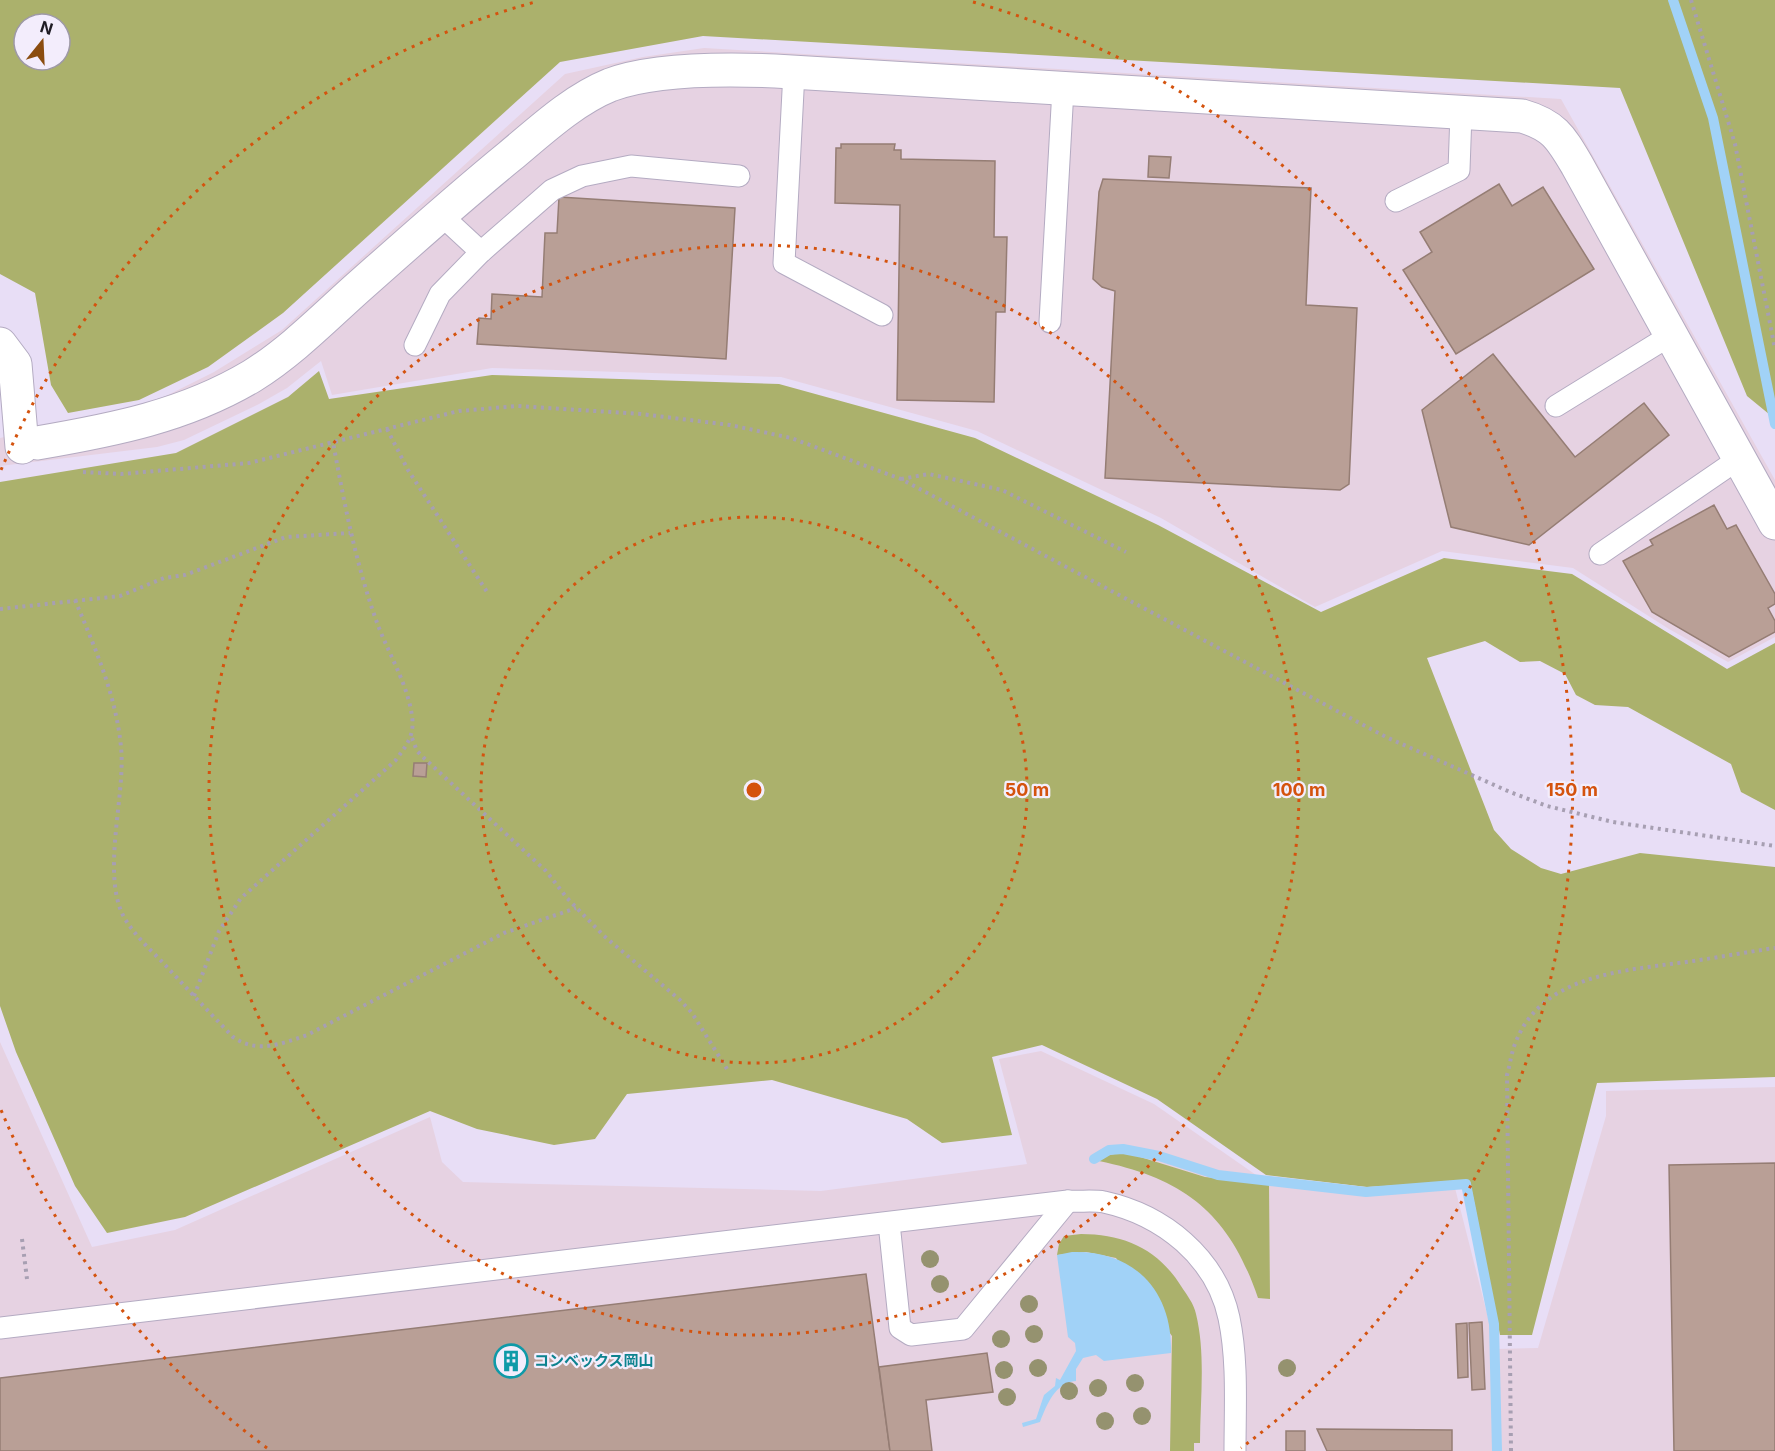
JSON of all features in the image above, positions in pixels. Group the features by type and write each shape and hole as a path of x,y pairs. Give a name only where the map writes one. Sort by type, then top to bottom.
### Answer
{"street":[{"path":"0,344 15,364 20,447 153,420 207,399 252,375 297,343 440,214 533,136 580,102 609,86 635,79 712,69 794,72 1522,116 1540,121 1558,134 1775,523"}],"lane":[{"path":"794,72 784,263 882,315"},
{"path":"1050,322 1063,88"},
{"path":"1396,201 1459,170 1461,113"},
{"path":"415,345 440,294 481,252 552,190 582,176 631,166 739,176"},
{"path":"440,214 481,252"},
{"path":"1557,406 1671,335"},
{"path":"1600,554 1740,458"},
{"path":"889,1223 900,1328 911,1335 963,1329 1068,1201"},
{"path":"0,1328 1068,1201 1103,1202 1142,1215 1172,1231 1205,1265 1219,1288 1228,1316 1234,1349 1235,1451"}],"path":[{"path":"1691,0 1735,144 1775,349"},
{"path":"80,471 121,474 249,463 459,411 518,406 641,414 729,425 791,438 901,479 1386,737 1510,792 1547,806 1613,822 1775,846"},
{"path":"387,429 408,470 489,595"},
{"path":"333,442 350,533 376,620 409,702 412,738 417,751 546,871 576,908 686,1007 727,1069"},
{"path":"901,479 929,474 1002,490 1126,552"},
{"path":"0,609 120,596 164,578 185,575 286,537 350,533"},
{"path":"75,600 102,665 116,711 123,777 114,847 119,901 124,918 194,996 233,1037 243,1044 257,1047 276,1045 307,1035 504,933 576,908"},
{"path":"194,996 219,931 241,898 395,761 412,738"},
{"path":"1511,1451 1507,1075 1515,1043 1528,1020 1551,998 1576,982 1604,973 1775,948"},
{"path":"22,1239 27,1279"}],"shaded area":[{"path":"704,48 1561,99 1775,480 1775,637 1728,662 1669,629 1573,568 1442,551 1315,607 1161,518 977,431 781,377 492,368 332,395 321,361 287,388 184,440 157,447 0,466 0,438 148,405 214,372 282,330 565,74 643,57"},
{"path":"0,1042 92,1247 175,1230 430,1117 442,1162 463,1182 821,1191 1027,1164 999,1059 1041,1051 1154,1104 1269,1184 1366,1195 1455,1188 1496,1349 1538,1348 1606,1116 1606,1091 1775,1087 1775,1451 0,1451"}],"green space":[{"path":"0,0 1775,0 1775,419 1747,396 1620,88 703,36 560,62 283,313 208,367 139,400 68,413 51,385 35,293 0,274"},
{"path":"319,371 329,399 492,375 779,384 975,438 1158,525 1321,612 1444,558 1572,574 1727,669 1775,643 1775,810 1741,792 1731,764 1628,707 1595,705 1576,695 1565,674 1540,661 1520,662 1485,641 1427,658 1494,830 1511,849 1541,868 1561,874 1640,853 1775,867 1775,1077 1597,1083 1532,1335 1500,1335 1470,1181 1367,1187 1266,1175 1157,1099 1042,1045 992,1057 1012,1135 942,1143 907,1119 772,1080 627,1094 595,1139 554,1145 477,1129 430,1111 185,1217 107,1233 75,1186 16,1052 0,1006 0,482 176,453 288,397"},
{"path":"1124,1152 1205,1177 1269,1184 1270,1299 1258,1298 1233,1243 1218,1222 1200,1204 1156,1178 1099,1161 1100,1157"},
{"path":"1081,1234 1112,1237 1151,1253 1172,1273 1192,1303 1199,1330 1202,1362 1200,1443 1194,1443 1194,1451 1170,1451 1172,1336 1116,1258 1086,1252 1057,1255 1059,1244 1064,1236"}],"water":[{"path":"1072,1252 1094,1253 1114,1258 1132,1267 1146,1279 1157,1294 1165,1311 1170,1331 1171,1353 1104,1361 1096,1355 1083,1358 1076,1369 1076,1381 1057,1390 1040,1422 1023,1427 1022,1423 1036,1419 1044,1395 1055,1386 1056,1378 1060,1380 1076,1351 1075,1343 1068,1337 1057,1255"}],"building":[{"path":"841,144 895,144 894,150 901,150 901,159 995,161 994,237 1007,237 1005,312 996,312 994,402 897,400 900,205 835,203 836,148 841,148"},
{"path":"1149,156 1171,157 1169,178 1148,177"},
{"path":"1103,179 1311,188 1306,305 1357,308 1349,484 1340,490 1105,478 1115,291 1102,287 1093,279 1099,192"},
{"path":"1499,184 1512,206 1543,187 1594,269 1456,354 1403,270 1432,252 1420,232"},
{"path":"559,197 735,208 726,359 477,344 479,318 491,319 492,294 542,297 545,233 557,233"},
{"path":"1493,354 1575,457 1644,403 1669,435 1529,545 1451,527 1422,410"},
{"path":"1714,505 1727,529 1736,525 1775,594 1775,604 1768,608 1775,621 1775,632 1729,657 1652,612 1623,561 1653,545 1650,540"},
{"path":"414,763 427,763 426,777 413,776"},
{"path":"1775,1163 1775,1451 1674,1451 1669,1165"},
{"name":"コンベックス岡山","path":"866,1274 890,1451 0,1451 0,1378"},
{"path":"1482,1322 1485,1389 1472,1390 1469,1323"},
{"path":"1467,1323 1468,1377 1458,1378 1456,1324"},
{"path":"987,1353 993,1392 926,1400 932,1451 890,1451 879,1367"},
{"path":"1317,1429 1452,1430 1452,1451 1327,1451"},
{"path":"1286,1431 1305,1431 1305,1451 1286,1451"}],"waterway":[{"path":"1673,0 1713,118 1775,424"},
{"path":"1094,1159 1109,1150 1123,1149 1159,1156 1218,1175 1366,1192 1466,1184 1494,1324 1497,1451"}],"place":[{"name":"コンベックス岡山","path":"511,1361"}]}
